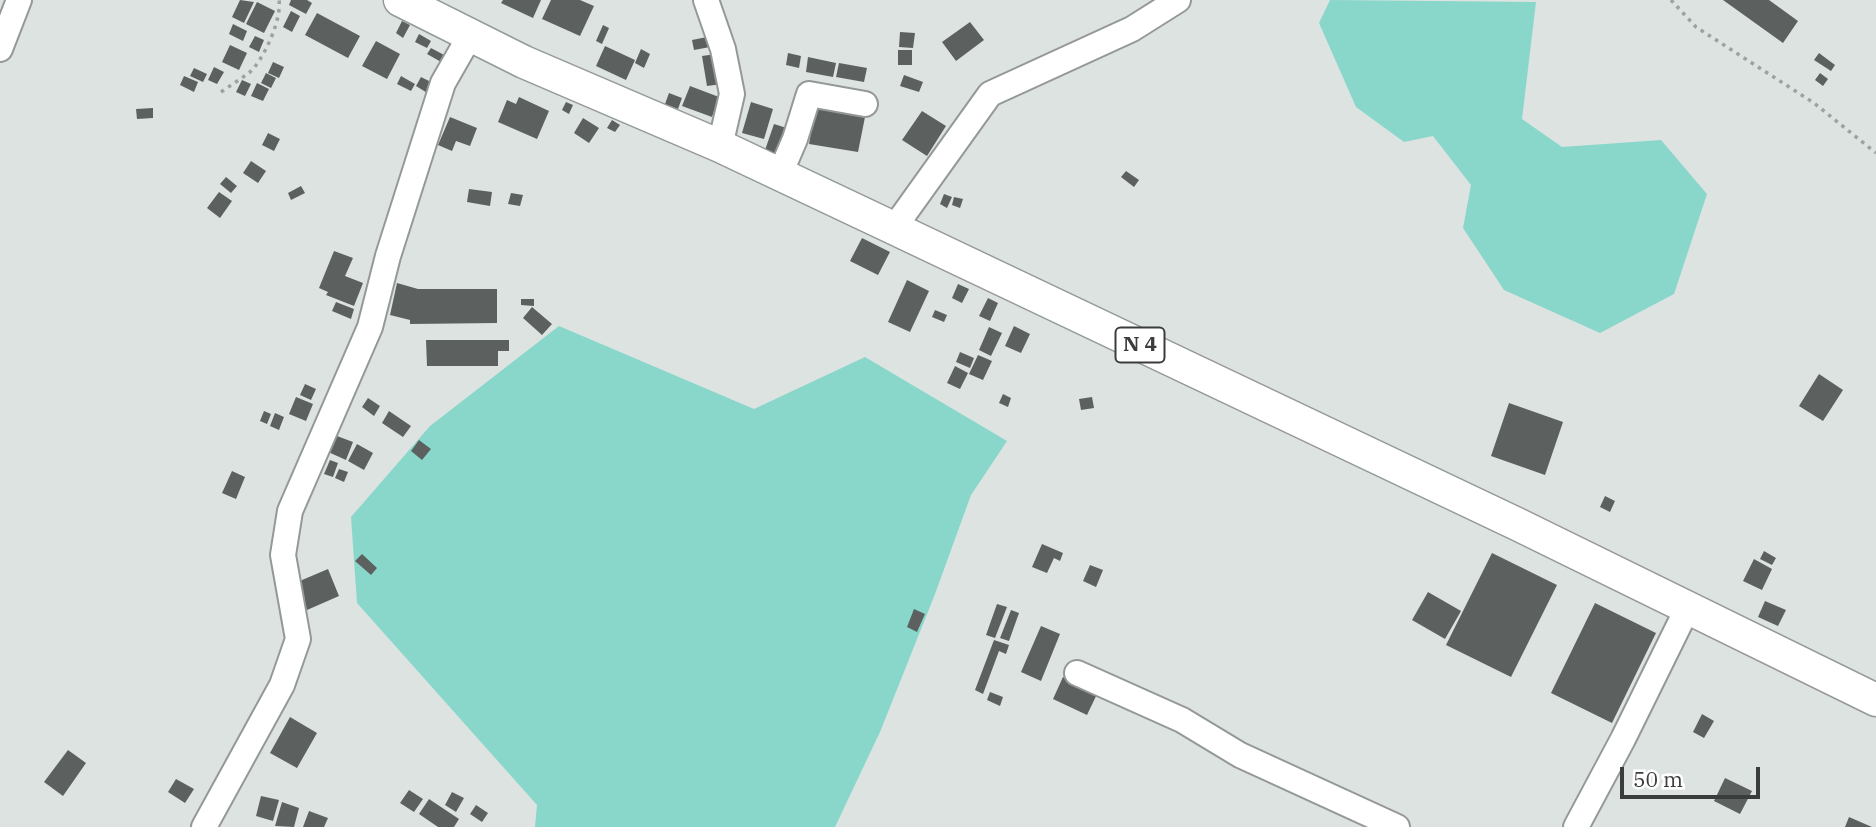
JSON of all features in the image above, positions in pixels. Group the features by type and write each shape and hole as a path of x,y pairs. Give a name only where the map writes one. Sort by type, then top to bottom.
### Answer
{"main road":[{"name":"N 4","path":"400,0 524,62 720,146 894,228 1688,607 1876,700"}],"street":[{"path":"0,49 19,0"},
{"path":"706,0 723,49 732,94 720,146"},
{"path":"894,228 990,94 1132,29 1178,0"},
{"path":"204,827 282,685 298,639 283,555 290,511 370,327 388,256 443,83 471,34"},
{"path":"779,174 809,94 865,104"},
{"path":"1576,827 1688,607"},
{"path":"1077,673 1182,720 1240,755 1397,827"}],"path":[{"path":"222,92 252,71 267,47 281,10 279,0"},
{"path":"1671,0 1696,27 1814,103 1876,153"}],"shaded area":[{"path":"1330,0 1536,2 1522,119 1562,147 1661,140 1707,194 1674,294 1600,333 1504,290 1463,228 1471,185 1433,136 1404,142 1356,107 1319,23"},
{"path":"559,326 754,409 865,357 1007,441 971,495 880,732 835,827 535,827 537,805 357,603 351,517 430,426"}],"building":[{"path":"240,0 254,2 244,23 232,17"},
{"path":"291,0 307,0 312,3 306,14 289,5"},
{"path":"503,0 541,0 533,18 501,3"},
{"path":"551,0 580,0 594,6 580,36 542,19"},
{"path":"1723,0 1769,0 1798,21 1783,43"},
{"path":"257,2 275,11 264,33 246,24"},
{"path":"291,11 300,16 292,32 283,27"},
{"path":"317,13 360,36 348,58 305,35"},
{"path":"402,21 410,25 403,38 396,33"},
{"path":"970,22 984,40 956,61 942,42"},
{"path":"233,24 247,31 243,41 229,34"},
{"path":"603,25 609,28 602,44 596,41"},
{"path":"900,32 915,33 913,48 899,47"},
{"path":"419,34 431,41 427,48 415,42"},
{"path":"255,36 264,40 259,52 249,47"},
{"path":"707,37 710,47 694,50 692,40"},
{"path":"376,41 400,54 387,79 362,66"},
{"path":"230,45 247,53 239,70 222,62"},
{"path":"605,46 635,60 626,80 596,66"},
{"path":"431,48 446,56 443,63 427,54"},
{"path":"641,49 650,54 644,68 635,63"},
{"path":"898,50 912,50 912,65 898,65"},
{"path":"788,53 801,56 799,68 786,65"},
{"path":"1819,53 1835,65 1831,71 1814,60"},
{"path":"716,54 722,84 707,86 702,56"},
{"path":"808,57 836,63 833,77 806,72"},
{"path":"273,62 284,67 279,78 268,73"},
{"path":"839,63 867,68 864,82 836,77"},
{"path":"214,67 224,72 217,84 208,80"},
{"path":"194,68 207,74 203,82 190,76"},
{"path":"266,73 276,78 271,88 261,83"},
{"path":"1820,73 1828,79 1823,86 1815,80"},
{"path":"904,75 923,82 919,92 900,86"},
{"path":"184,76 198,82 194,92 180,85"},
{"path":"401,76 415,84 411,91 397,84"},
{"path":"421,77 435,84 429,94 416,86"},
{"path":"242,80 251,84 245,96 236,92"},
{"path":"257,83 269,89 263,101 251,96"},
{"path":"690,86 719,97 712,117 682,106"},
{"path":"669,93 682,98 678,109 665,104"},
{"path":"519,97 549,111 537,139 498,122 507,100 516,104"},
{"path":"566,102 573,105 569,114 562,110"},
{"path":"751,102 773,109 764,139 742,133"},
{"path":"816,103 866,112 858,152 809,144"},
{"path":"153,108 153,118 137,119 136,109"},
{"path":"922,111 946,126 927,156 902,140"},
{"path":"450,117 477,128 470,146 456,141 452,151 438,145"},
{"path":"583,118 599,128 589,143 574,133"},
{"path":"612,120 620,125 615,132 607,128"},
{"path":"774,124 793,130 783,159 763,156"},
{"path":"268,133 280,139 274,151 262,145"},
{"path":"251,161 266,171 258,183 243,173"},
{"path":"1126,171 1139,180 1134,187 1121,177"},
{"path":"226,177 237,186 231,193 220,184"},
{"path":"301,186 305,193 291,200 288,193"},
{"path":"469,189 492,192 490,206 467,202"},
{"path":"219,192 232,201 220,218 207,208"},
{"path":"511,193 523,195 520,206 508,204"},
{"path":"944,194 952,197 947,208 940,204"},
{"path":"954,197 963,199 960,208 952,205"},
{"path":"862,238 890,252 878,275 850,261"},
{"path":"334,251 353,258 345,276 363,283 354,306 326,295 328,292 319,288"},
{"path":"907,280 929,291 910,332 888,322"},
{"path":"397,283 418,289 497,289 497,323 410,324 410,320 390,315"},
{"path":"958,284 969,289 962,303 952,298"},
{"path":"988,298 998,303 990,321 979,316"},
{"path":"521,299 534,299 534,306 521,305"},
{"path":"336,302 354,309 351,319 332,311"},
{"path":"532,307 552,324 542,335 523,318"},
{"path":"935,310 947,315 944,322 932,317"},
{"path":"1014,326 1030,334 1021,353 1005,346"},
{"path":"989,327 1002,333 991,356 979,350"},
{"path":"426,340 509,340 509,351 498,351 498,366 427,366"},
{"path":"960,352 974,358 970,368 956,362"},
{"path":"978,355 992,361 983,380 969,374"},
{"path":"955,366 968,373 960,389 947,383"},
{"path":"1819,374 1843,390 1823,421 1799,406"},
{"path":"305,384 316,389 311,400 300,395"},
{"path":"1003,394 1011,398 1008,407 999,403"},
{"path":"296,397 313,404 306,421 289,414"},
{"path":"1092,397 1094,408 1081,410 1079,399"},
{"path":"368,398 380,406 374,416 362,407"},
{"path":"1509,403 1563,422 1545,475 1491,456"},
{"path":"264,411 271,414 267,424 260,421"},
{"path":"389,411 411,426 403,437 382,423"},
{"path":"275,413 284,417 279,430 270,426"},
{"path":"337,436 353,442 346,460 326,451 330,441 334,443"},
{"path":"419,440 431,449 422,460 411,451"},
{"path":"357,444 373,453 364,470 348,461"},
{"path":"330,460 338,463 333,477 324,474"},
{"path":"339,469 348,472 344,482 335,478"},
{"path":"232,471 245,477 236,499 222,493"},
{"path":"1605,496 1615,501 1610,512 1600,507"},
{"path":"1042,544 1063,553 1060,561 1054,558 1047,573 1032,567"},
{"path":"1764,551 1776,558 1772,565 1760,559"},
{"path":"1492,553 1557,585 1511,677 1446,645"},
{"path":"362,554 377,568 371,575 355,561"},
{"path":"1754,559 1772,569 1762,590 1743,581"},
{"path":"1090,565 1103,570 1096,587 1083,581"},
{"path":"328,569 339,596 307,610 295,583"},
{"path":"1428,592 1461,611 1445,639 1412,620"},
{"path":"1765,601 1786,610 1778,626 1758,617"},
{"path":"1595,603 1656,633 1612,723 1551,693"},
{"path":"997,604 1007,607 995,638 986,635"},
{"path":"914,609 925,614 917,632 907,627"},
{"path":"1011,610 1019,613 1009,641 1000,638"},
{"path":"1041,626 1060,634 1041,681 1021,672"},
{"path":"994,640 1009,645 1006,654 999,651 983,694 975,690"},
{"path":"1063,677 1098,692 1087,715 1053,699"},
{"path":"990,692 1003,697 1000,706 987,700"},
{"path":"1702,714 1714,721 1704,738 1693,732"},
{"path":"290,717 317,733 297,768 270,753"},
{"path":"68,750 86,763 63,796 44,782"},
{"path":"1725,778 1752,791 1740,814 1714,801"},
{"path":"176,779 194,789 185,803 168,792"},
{"path":"409,790 423,799 414,812 400,803"},
{"path":"452,792 464,798 456,812 445,805"},
{"path":"261,796 279,800 273,821 256,816"},
{"path":"429,799 459,819 454,827 438,827 419,814"},
{"path":"282,802 299,808 294,827 275,826"},
{"path":"476,805 488,813 482,822 470,814"},
{"path":"309,811 328,818 324,827 303,827"},
{"path":"1849,817 1872,827 1845,827"}]}
